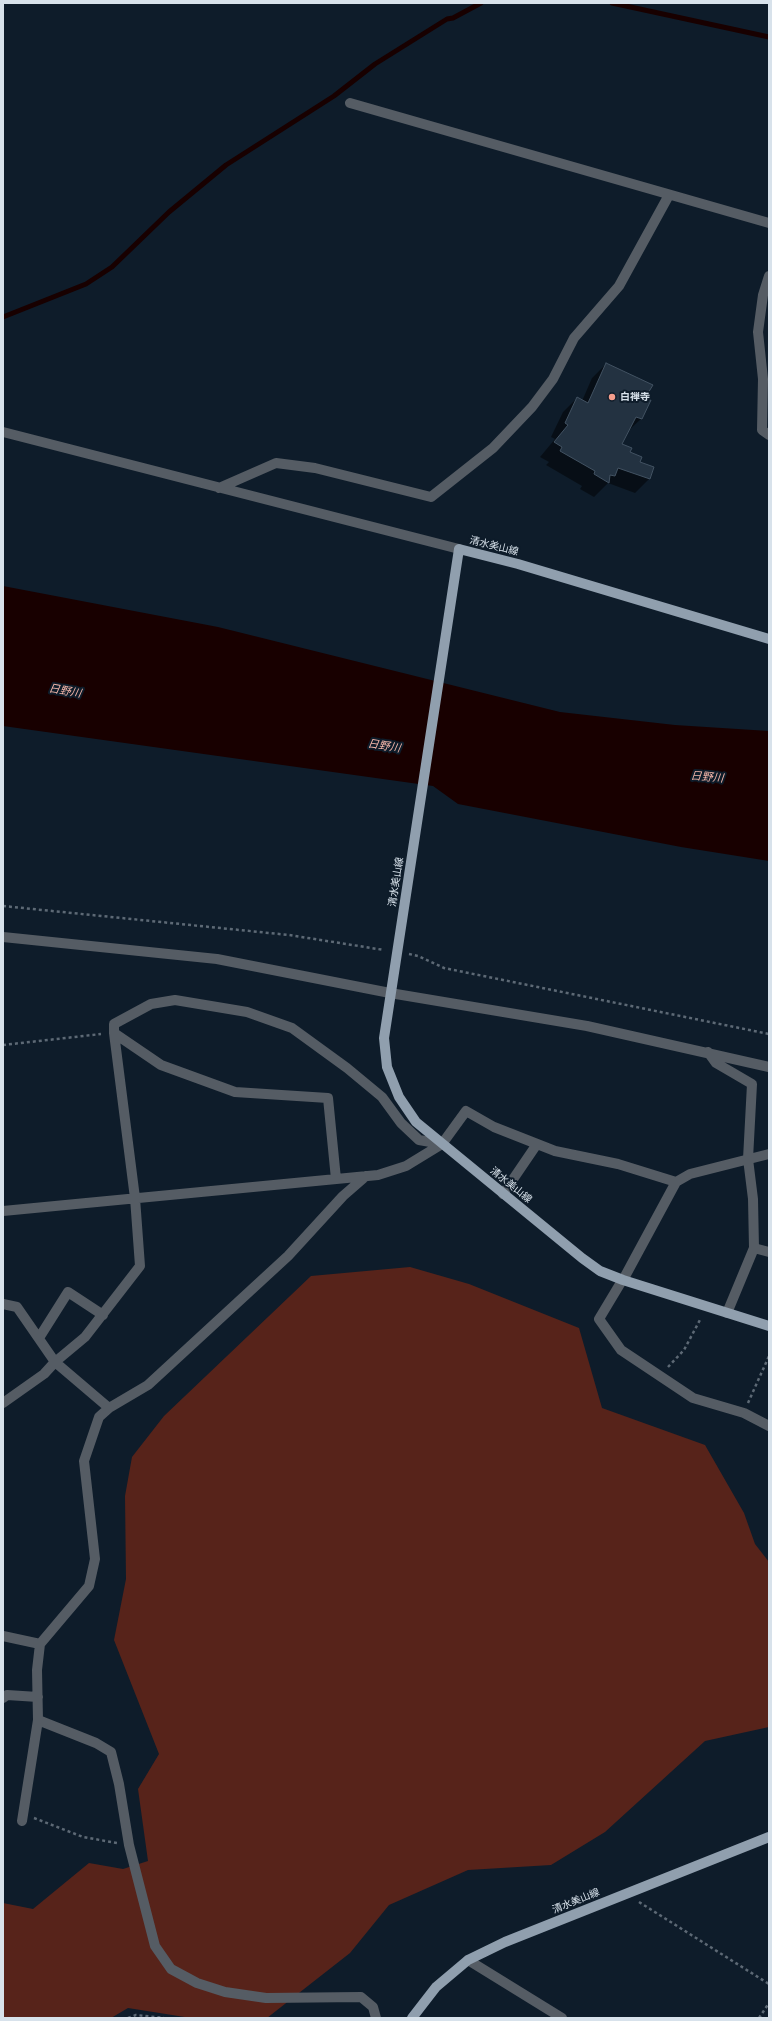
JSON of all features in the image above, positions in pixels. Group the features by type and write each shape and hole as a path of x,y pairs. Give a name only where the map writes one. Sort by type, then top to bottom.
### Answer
{"main road":[{"name":"清水美山線","path":"769,639 526,566 459,550 384,1038 387,1067 399,1097 416,1122 582,1258 600,1271 622,1282 769,1326"},
{"name":"清水美山線","path":"412,2018 436,1987 468,1960 505,1942 769,1837"}],"street":[{"path":"350,103 769,223"},
{"path":"219,488 276,463 315,468 431,497 493,448 532,407 553,380 574,338 618,286 669,195"},
{"path":"769,276 763,295 758,332 763,379 762,430 769,435"},
{"path":"3,432 459,550"},
{"path":"3,937 217,958 390,993 587,1026 708,1052 769,1067"},
{"path":"3,1403 44,1374 55,1362 85,1337 140,1266 135,1198 114,1024 151,1004 175,1000 247,1012 292,1028 347,1068 382,1097 401,1122 419,1140 442,1144"},
{"path":"114,1033 161,1065 235,1092 328,1098 336,1179"},
{"path":"708,1052 716,1063 752,1084 748,1159 753,1199 754,1248 727,1313"},
{"path":"3,1211 378,1175 406,1166 442,1144 466,1111 494,1127 555,1152 618,1164 676,1182"},
{"path":"503,1194 537,1144"},
{"path":"769,1154 690,1174 676,1182 622,1282 599,1318 621,1350 693,1398 744,1412 769,1426"},
{"path":"22,1817 38,1720 37,1670 40,1644 89,1586 95,1559 84,1460 98,1417 109,1408 148,1385 288,1256 343,1196 366,1176"},
{"path":"754,1248 769,1252"},
{"path":"39,1338 68,1292 103,1315"},
{"path":"3,1304 18,1307 55,1362 109,1408"},
{"path":"3,1636 40,1644"},
{"path":"3,1698 7,1695 38,1697"},
{"path":"38,1720 96,1742 112,1752 129,1846 155,1946 171,1969 198,1983 225,1992 259,1997 362,1997 373,2007 376,2018"},
{"path":"468,1960 562,2018"}],"path":[{"path":"3,1044 114,1033"},
{"path":"660,1376 684,1350 704,1313"},
{"path":"744,1412 769,1356"},
{"path":"22,1817 83,1837 129,1846"},
{"path":"626,1894 769,1984"},
{"path":"759,2018 769,2003"},
{"path":"128,2018 136,2016 164,2018"}],"shaded area":[{"path":"410,1267 469,1284 579,1328 602,1408 705,1445 744,1513 755,1544 769,1562 769,1727 705,1741 605,1832 551,1865 468,1870 389,1905 350,1953 267,2018 191,2018 128,2008 111,2018 3,2018 3,1903 33,1909 89,1863 123,1869 148,1861 138,1789 159,1754 114,1640 126,1579 125,1496 132,1457 164,1416 311,1276"}],"water":[{"name":"日野川","path":"3,586 218,627 560,712 675,725 769,731 769,861 681,847 458,804 433,786 3,726"}],"building":[{"path":"606,363 653,385 645,398 651,400 642,419 636,417 622,444 632,448 630,452 642,457 640,462 654,467 650,479 618,468 615,476 610,475 609,483 594,474 595,471 560,451 562,447 554,442 568,425 565,423 577,397 588,403"}],"waterway":[{"path":"3,317 86,284 112,267 169,212 226,165 334,96 375,64 447,19 453,18 481,3"},
{"path":"612,3 769,37"}],"place":[{"name":"白禅寺","path":"612,397"}]}
